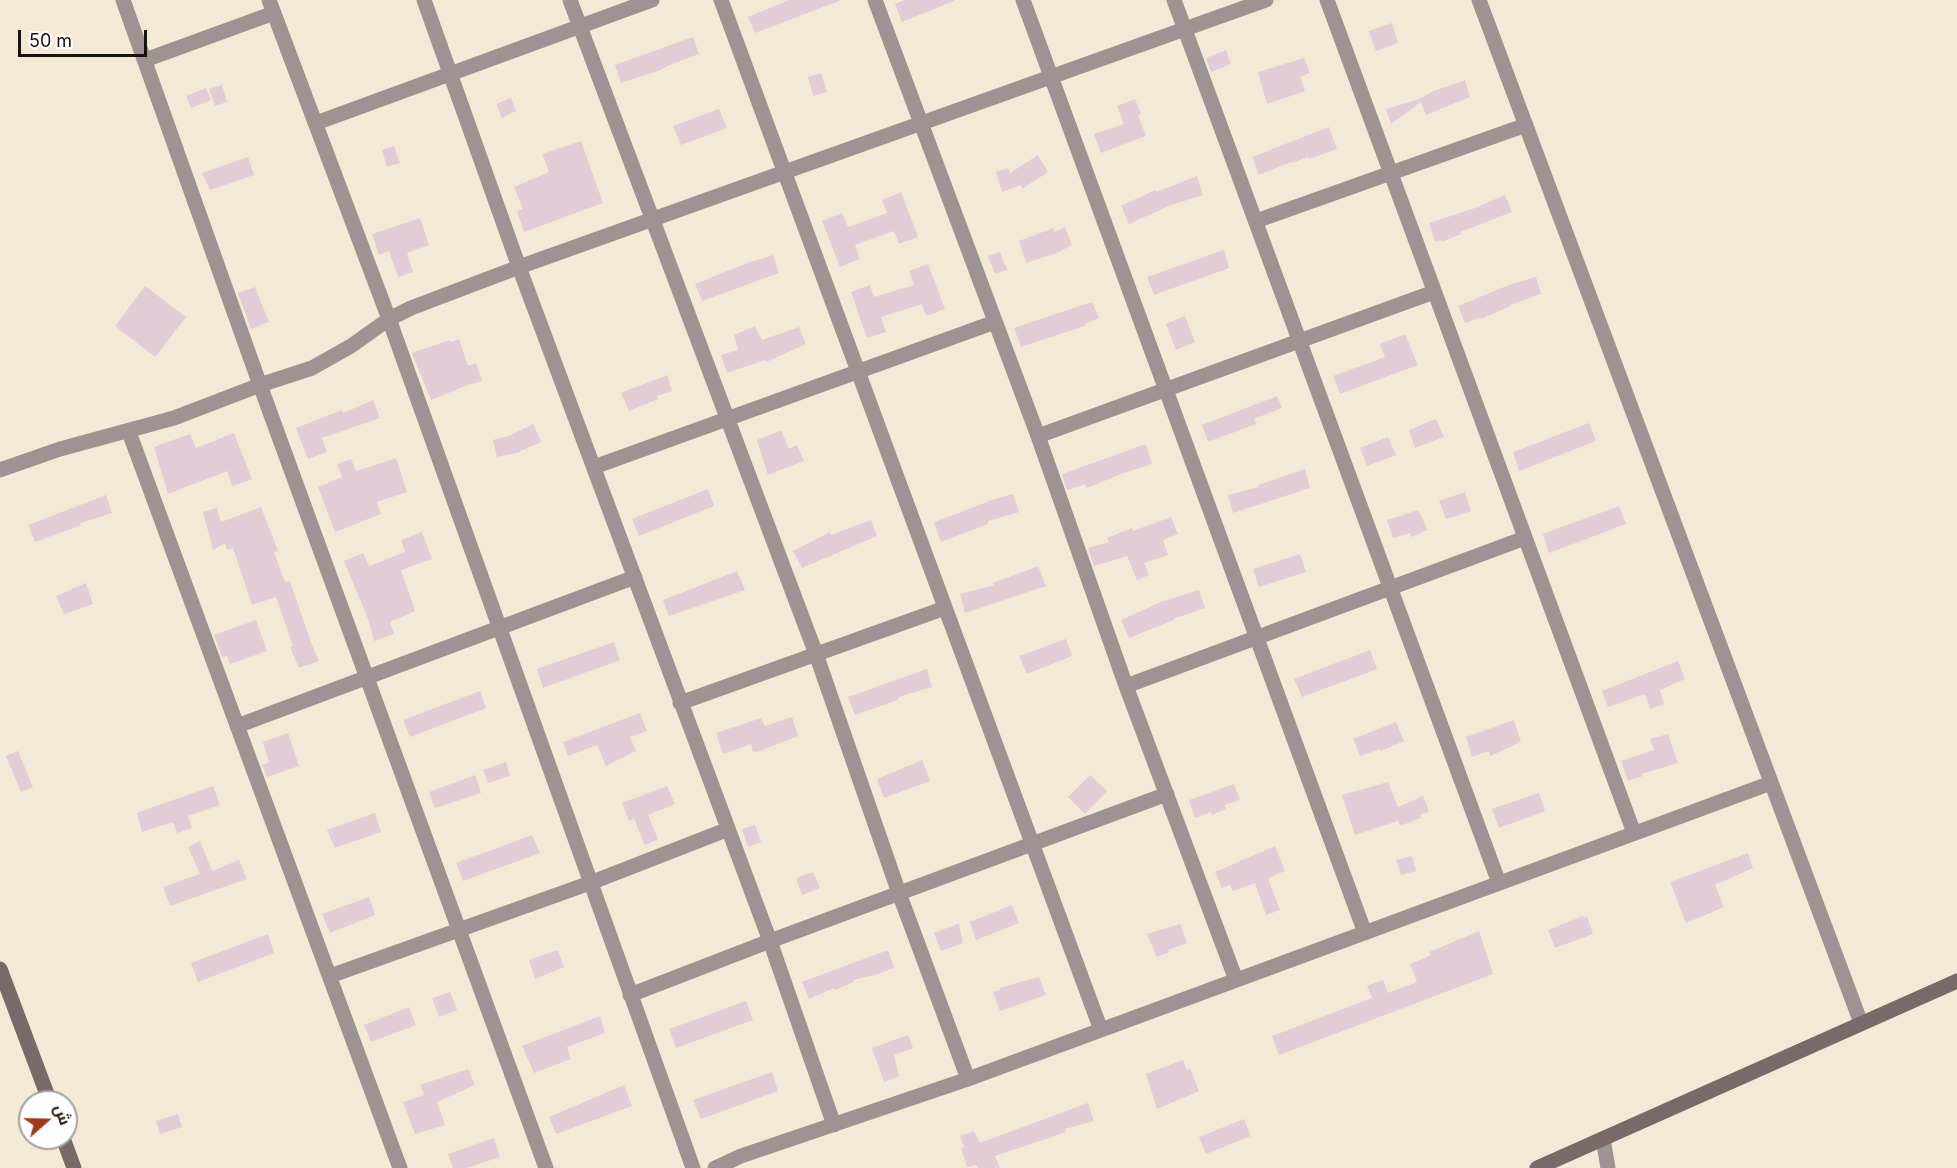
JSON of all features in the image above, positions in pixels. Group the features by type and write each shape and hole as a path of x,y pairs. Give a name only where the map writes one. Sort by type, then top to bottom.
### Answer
{"main road":[{"path":"0,969 45,1090"},
{"path":"1537,1168 1957,981"},
{"path":"67,1150 74,1168"}],"street":[{"path":"123,0 260,385 546,1168"},
{"path":"424,0 452,73 519,267 635,577 726,830 770,941 834,1125"},
{"path":"570,0 651,221 816,654 899,893 968,1079"},
{"path":"316,123 652,0"},
{"path":"721,0 1101,1030"},
{"path":"876,0 1038,436 1126,686 1236,980"},
{"path":"1023,0 1365,933"},
{"path":"1174,0 1499,883"},
{"path":"0,470 50,452 174,418 312,368 327,361 389,319 411,308 519,267 1266,0"},
{"path":"1327,0 1634,833"},
{"path":"1479,0 1861,1023"},
{"path":"145,60 271,6 389,319 693,1168"},
{"path":"1256,221 1526,125"},
{"path":"1038,436 1434,292"},
{"path":"594,467 995,322"},
{"path":"129,432 400,1168"},
{"path":"1126,686 1525,538"},
{"path":"237,726 635,577"},
{"path":"680,703 945,609"},
{"path":"716,1168 741,1156 968,1079 1771,783"},
{"path":"630,995 1167,794"},
{"path":"330,976 590,883 726,830"},
{"path":"1603,1139 1608,1168"}],"building":[{"path":"789,0 839,1 755,33 748,17"},
{"path":"904,0 954,1 902,22 895,4"},
{"path":"1392,23 1398,43 1376,51 1369,31"},
{"path":"693,37 699,54 621,83 615,65"},
{"path":"1226,50 1231,64 1211,72 1206,58"},
{"path":"1304,58 1310,73 1300,77 1305,91 1267,104 1258,72"},
{"path":"821,73 827,92 813,96 808,77"},
{"path":"1465,80 1470,97 1426,115 1421,102 1391,124 1386,109 1419,99 1436,90"},
{"path":"222,85 227,102 215,106 209,89"},
{"path":"206,88 211,100 191,108 186,96"},
{"path":"511,98 516,111 502,118 496,104"},
{"path":"1135,99 1146,136 1101,153 1094,134 1124,124 1117,106"},
{"path":"719,109 727,128 681,145 673,126"},
{"path":"1329,127 1337,149 1309,159 1308,157 1291,162 1259,175 1252,157"},
{"path":"581,141 603,203 524,232 517,211 523,209 514,187 549,172 542,154"},
{"path":"394,146 400,163 387,167 382,150"},
{"path":"1038,155 1048,172 1022,189 1021,185 1002,192 996,172 1008,168 1010,173"},
{"path":"248,157 254,175 210,190 202,173"},
{"path":"1197,176 1203,195 1171,205 1129,224 1121,206 1155,190 1156,192"},
{"path":"901,192 918,237 899,244 894,231 855,245 860,259 840,267 822,221 842,213 848,227 887,213 882,200"},
{"path":"1505,195 1512,212 1460,232 1461,234 1442,242 1441,240 1435,242 1429,223 1475,208"},
{"path":"420,218 429,245 407,253 413,272 398,277 389,251 379,255 372,234"},
{"path":"1065,227 1072,245 1057,253 1026,263 1019,241 1053,228 1055,232"},
{"path":"1224,250 1229,268 1154,295 1147,277"},
{"path":"1000,252 1007,270 995,274 988,256"},
{"path":"773,255 779,273 702,301 695,284"},
{"path":"928,264 945,309 926,316 922,304 881,317 886,332 867,338 851,292 870,285 874,297 914,285 909,271"},
{"path":"1536,277 1541,294 1481,319 1481,317 1465,323 1458,306 1509,285"},
{"path":"145,286 186,317 155,357 115,326"},
{"path":"255,287 269,322 251,329 238,293"},
{"path":"1092,302 1099,318 1085,326 1021,347 1014,328"},
{"path":"1185,316 1195,342 1176,350 1166,324"},
{"path":"755,326 762,340 799,327 806,344 766,362 765,360 727,373 721,355 738,350 734,335"},
{"path":"1405,334 1418,365 1340,394 1333,376 1385,357 1380,344"},
{"path":"459,339 468,366 476,363 482,381 431,400 412,353"},
{"path":"667,375 672,391 629,411 621,393"},
{"path":"1277,396 1282,408 1254,419 1256,424 1208,442 1202,425"},
{"path":"373,400 380,418 322,438 327,452 308,459 296,428 342,410 343,413"},
{"path":"1436,419 1444,437 1415,448 1409,430"},
{"path":"1589,423 1596,441 1519,471 1513,452"},
{"path":"533,424 541,442 516,453 497,457 493,440 509,436"},
{"path":"781,430 789,449 797,445 804,461 768,475 757,440"},
{"path":"234,433 252,479 232,486 227,471 168,494 154,447 190,434 196,448"},
{"path":"1388,437 1396,455 1367,466 1360,448"},
{"path":"1146,444 1152,464 1087,488 1085,484 1067,490 1062,474"},
{"path":"396,458 407,492 377,502 381,514 335,532 318,487 342,477 337,464 351,459 356,471"},
{"path":"1305,469 1310,488 1233,513 1228,495 1259,487 1258,485"},
{"path":"708,489 714,506 639,536 632,519"},
{"path":"1465,492 1471,511 1446,519 1439,501"},
{"path":"1013,494 1019,512 988,521 988,524 941,542 934,522"},
{"path":"106,495 112,513 80,523 81,525 35,542 28,525"},
{"path":"1619,506 1626,524 1549,553 1543,534"},
{"path":"261,507 278,551 274,552 285,582 290,581 319,661 299,668 290,647 293,646 276,597 252,605 233,548 227,550 225,543 213,550 203,512 217,508 221,522"},
{"path":"1418,510 1428,530 1411,537 1410,533 1393,538 1387,520"},
{"path":"1171,517 1178,534 1163,540 1168,555 1144,563 1149,575 1137,580 1127,556 1094,566 1088,548 1109,542 1107,538 1132,528 1133,531"},
{"path":"871,520 877,536 802,568 793,551 830,532 831,535"},
{"path":"422,532 432,559 401,570 415,611 390,622 394,634 374,641 368,619 344,561 363,553 369,566 405,552 401,540"},
{"path":"1300,554 1306,572 1259,587 1253,569"},
{"path":"1038,566 1046,586 965,613 960,594 994,585 993,583"},
{"path":"737,571 745,590 669,616 663,600"},
{"path":"86,583 93,604 64,614 56,596"},
{"path":"1199,590 1205,608 1129,638 1121,620 1161,602"},
{"path":"256,620 267,651 230,664 227,656 222,657 214,635"},
{"path":"1066,639 1072,656 1027,674 1019,656"},
{"path":"614,642 620,660 543,688 537,669"},
{"path":"1370,650 1377,669 1302,697 1294,679"},
{"path":"1678,661 1685,679 1660,690 1664,704 1650,709 1645,694 1608,707 1602,691"},
{"path":"927,669 932,687 899,697 898,700 855,715 848,697"},
{"path":"480,691 486,708 410,737 403,720"},
{"path":"640,713 647,731 630,737 636,751 606,766 597,745 568,756 563,742"},
{"path":"792,717 798,736 760,751 753,752 751,744 723,754 716,733 761,718 765,726"},
{"path":"1514,720 1521,742 1490,756 1489,751 1472,757 1466,737"},
{"path":"1396,722 1404,741 1381,751 1380,749 1360,756 1353,739"},
{"path":"288,733 299,766 267,777 262,765 269,762 263,742"},
{"path":"1668,734 1678,763 1642,774 1643,776 1628,781 1621,761 1654,750 1650,739"},
{"path":"18,751 33,787 21,792 6,756"},
{"path":"922,760 930,781 884,798 877,779"},
{"path":"506,762 510,776 488,783 483,770"},
{"path":"475,775 481,793 435,808 429,792"},
{"path":"1090,775 1107,791 1085,814 1068,797"},
{"path":"1388,782 1398,807 1423,796 1429,811 1420,815 1421,818 1400,826 1398,821 1355,835 1342,795"},
{"path":"1234,784 1240,800 1225,805 1226,809 1212,815 1211,812 1195,818 1189,800"},
{"path":"213,786 220,805 188,816 192,828 177,833 173,822 142,832 137,813"},
{"path":"667,786 675,804 648,815 658,839 645,845 634,819 629,821 622,803"},
{"path":"1539,793 1545,811 1499,828 1492,809"},
{"path":"375,813 381,832 335,848 327,830"},
{"path":"755,825 761,842 748,847 742,829"},
{"path":"532,835 540,853 463,881 456,863"},
{"path":"200,841 212,871 239,860 247,879 170,906 163,887 200,874 188,847"},
{"path":"1275,846 1285,871 1268,878 1280,910 1266,915 1255,883 1233,891 1230,885 1222,888 1215,872"},
{"path":"1748,853 1753,868 1715,885 1724,907 1686,923 1670,882"},
{"path":"1412,856 1416,871 1401,875 1396,860"},
{"path":"813,872 820,888 802,895 796,878"},
{"path":"369,897 375,915 330,933 322,914"},
{"path":"1012,905 1019,923 976,940 970,922"},
{"path":"1583,916 1584,918 1587,916 1593,934 1555,948 1548,930"},
{"path":"959,924 963,943 941,951 934,933"},
{"path":"1180,924 1187,943 1157,957 1147,934"},
{"path":"1479,931 1493,974 1279,1055 1272,1036 1372,998 1367,986 1383,980 1388,993 1417,982 1410,964 1431,955 1429,952"},
{"path":"268,934 274,953 198,982 191,963"},
{"path":"558,950 564,967 535,979 529,960"},
{"path":"888,950 894,968 853,980 854,982 809,999 802,982"},
{"path":"1039,977 1046,995 1000,1011 993,992 1000,990 999,988"},
{"path":"450,992 457,1010 439,1017 432,998"},
{"path":"746,1001 753,1020 676,1048 669,1029"},
{"path":"409,1007 416,1025 371,1042 364,1025"},
{"path":"600,1016 605,1033 567,1047 571,1059 534,1073 522,1046"},
{"path":"908,1035 913,1048 894,1055 899,1076 884,1082 872,1048"},
{"path":"1183,1060 1187,1070 1190,1068 1199,1091 1157,1109 1146,1074"},
{"path":"468,1069 475,1085 437,1102 445,1125 415,1134 403,1102 424,1095 420,1085"},
{"path":"772,1072 778,1091 701,1119 693,1100"},
{"path":"624,1085 632,1106 556,1134 549,1117"},
{"path":"1088,1103 1094,1121 1065,1129 1066,1132 995,1156 1000,1168 978,1168 976,1165 967,1167 960,1136 974,1131 980,1143"},
{"path":"178,1114 182,1127 160,1134 156,1121"},
{"path":"1244,1119 1251,1136 1206,1154 1199,1137"},
{"path":"494,1138 500,1157 466,1168 453,1168 448,1154"}]}
